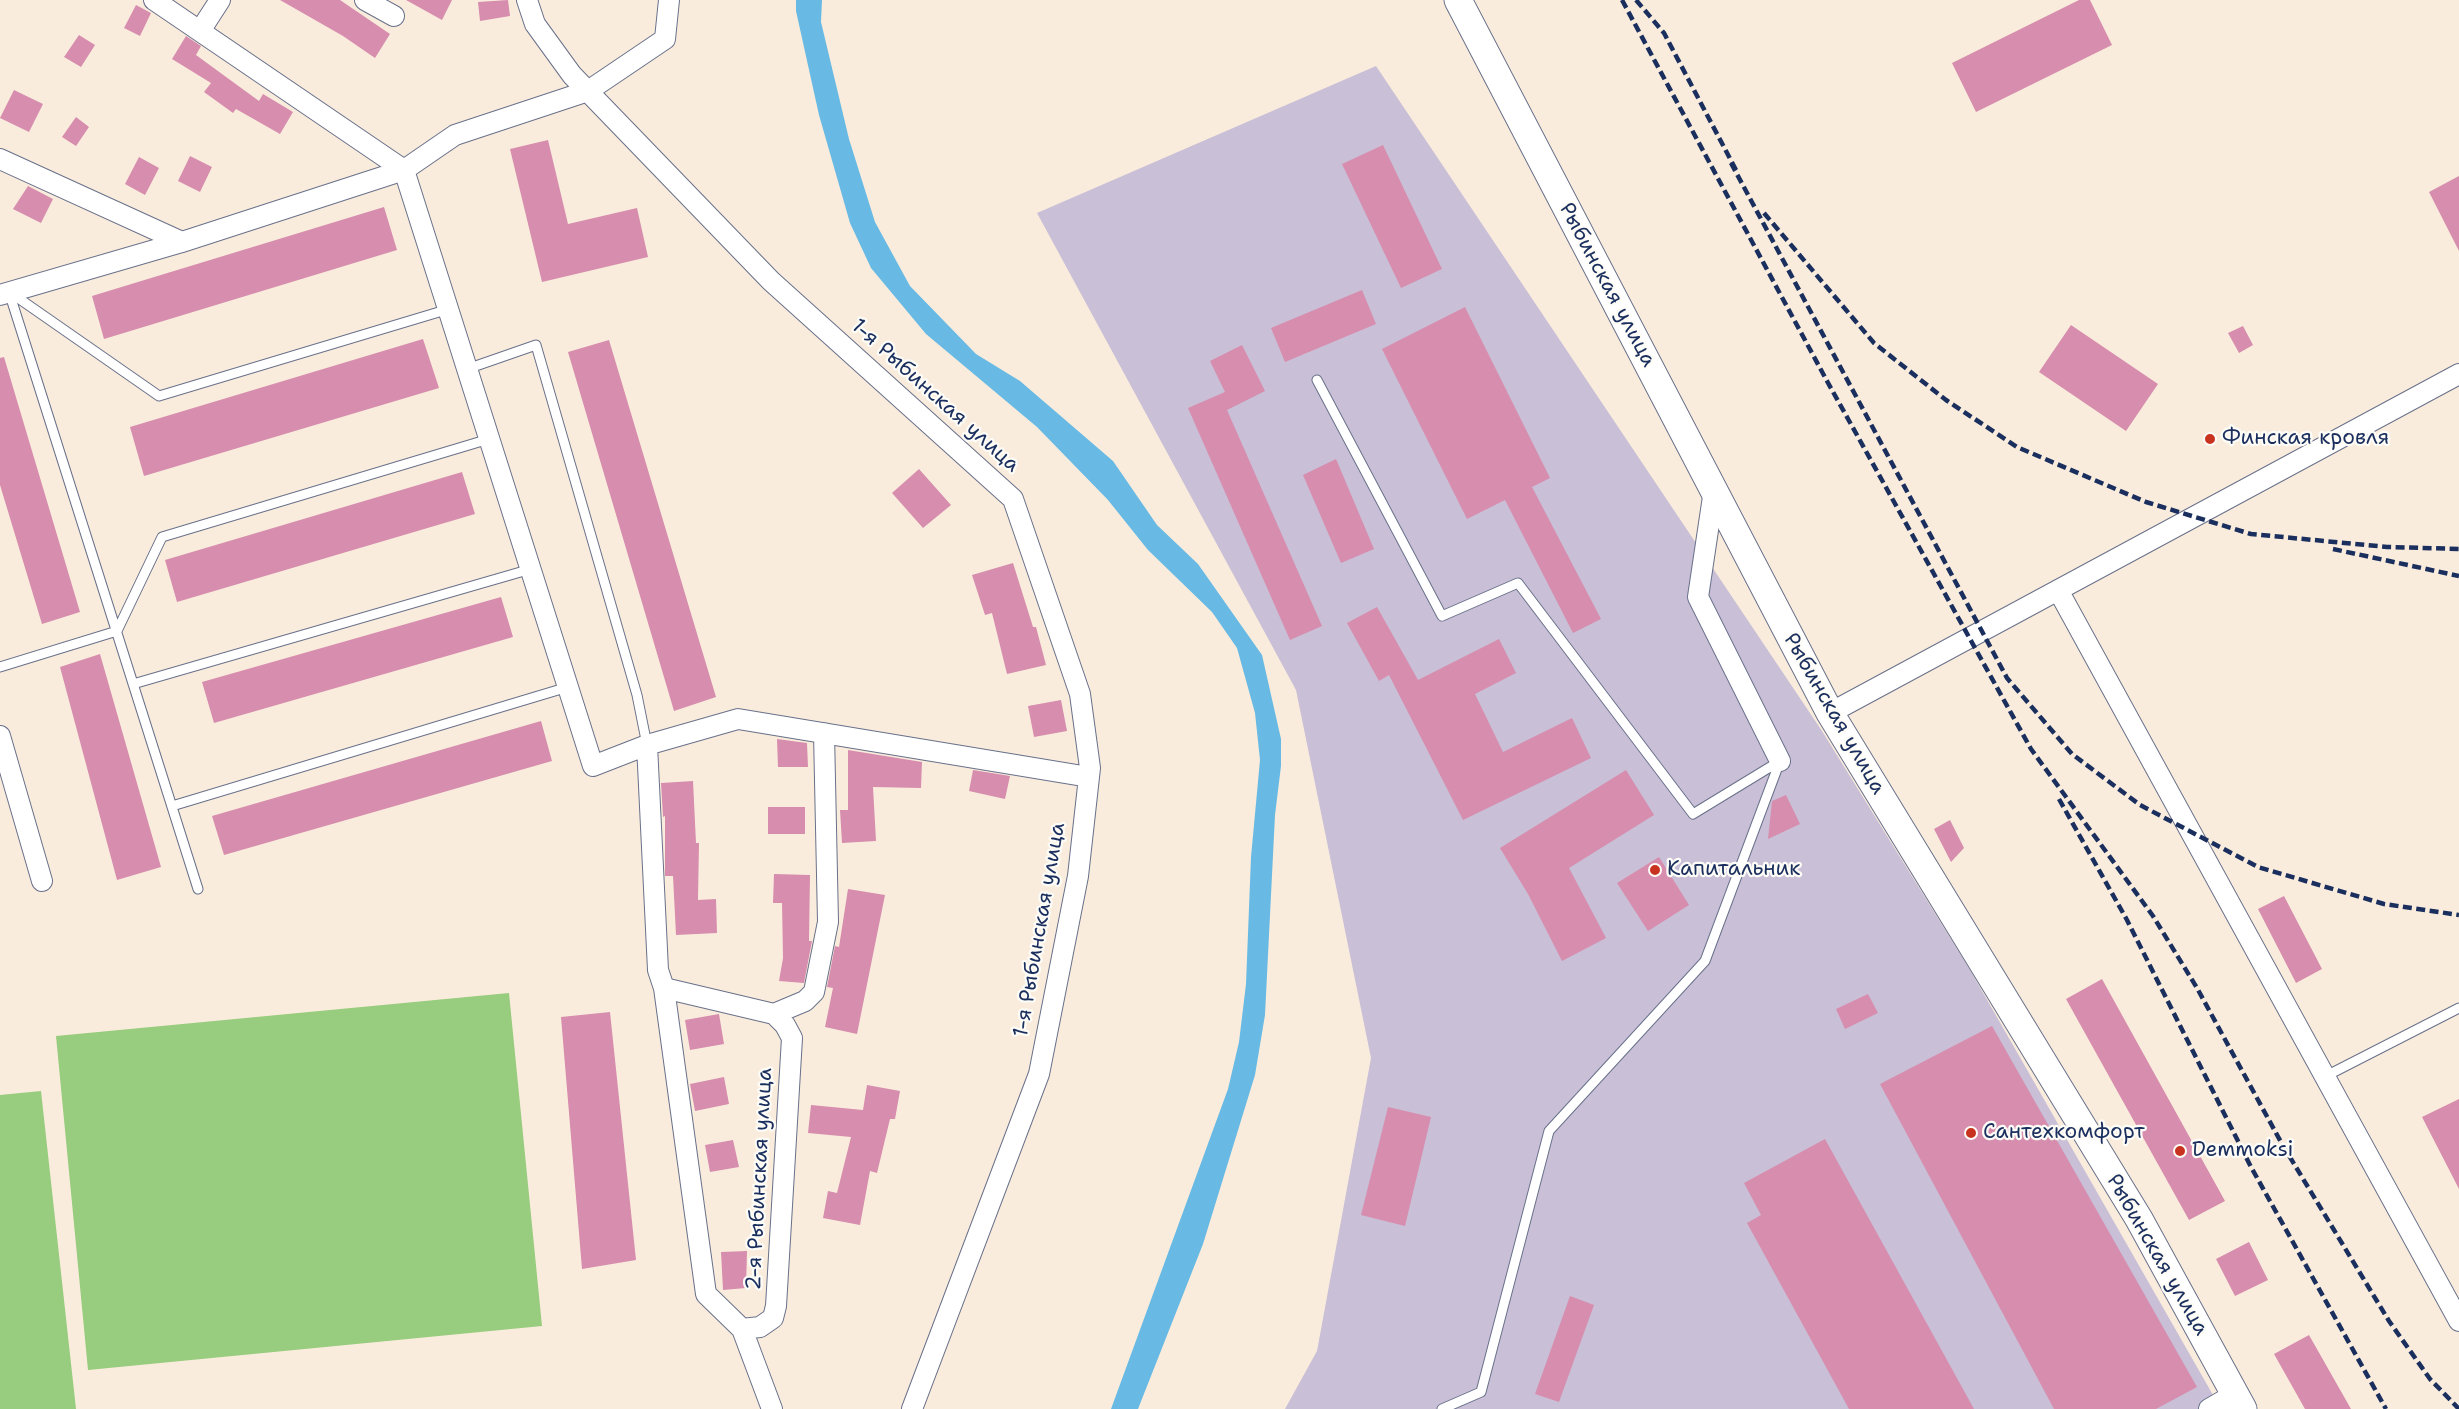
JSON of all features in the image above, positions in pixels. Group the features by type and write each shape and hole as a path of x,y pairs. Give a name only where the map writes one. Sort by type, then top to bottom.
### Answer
{"main road":[{"name":"Рыбинская улица","path":"1458,0 1830,713 2139,1219 2239,1401"}],"street":[{"path":"154,0 404,170 593,766 647,745 738,719 1089,777"},
{"path":"200,31 220,0"},
{"path":"365,0 394,16"},
{"name":"1-я Рыбинская улица","path":"527,0 535,24 572,75 771,281 1013,499 1080,694 1089,777 1078,876 1039,1074 912,1409"},
{"path":"4,293 182,242 404,170 455,135 588,91 665,39 669,0"},
{"path":"0,159 182,242"},
{"path":"1830,713 2459,374"},
{"path":"1714,490 1698,597 1780,761"},
{"path":"2058,590 2459,1321"},
{"path":"664,988 774,1014 805,1001 814,992 828,922 824,733"},
{"path":"0,736 42,880"},
{"path":"647,745 658,970 664,988 706,1294 742,1329 772,1409"},
{"name":"2-я Рыбинская улица","path":"742,1329 760,1327 773,1318 776,1306 792,1038 785,1025 774,1014"},
{"path":"2209,1409 2239,1401"}],"lane":[{"path":"4,293 159,396 449,309"},
{"path":"4,293 117,631 198,889"},
{"path":"467,369 536,345 637,695 647,745"},
{"path":"1317,380 1442,616 1518,583 1693,814 1780,761"},
{"path":"0,667 117,631 162,537 489,439"},
{"path":"133,684 531,569"},
{"path":"172,806 568,687"},
{"path":"1442,1409 1481,1392 1549,1131 1705,961 1780,761"},
{"path":"2326,1076 2459,1008"}],"shaded area":[{"path":"1376,66 1822,731 1970,970 2221,1409 1285,1409 1317,1351 1371,1058 1296,690 1037,213"}],"green space":[{"path":"509,993 542,1326 88,1370 56,1036"},
{"path":"41,1091 76,1409 0,1409 0,1095"}],"water":[{"path":"796,0 822,0 821,22 849,139 875,222 910,286 976,354 1020,381 1113,461 1157,525 1198,564 1262,655 1281,739 1265,1015 1255,1075 1203,1244 1138,1409 1111,1409 1228,1089 1239,1042 1246,984 1251,857 1260,760 1255,713 1237,648 1212,612 1148,550 1108,500 1037,427 926,334 871,268 850,223 819,115 796,11"}],"building":[{"path":"280,0 340,0 390,34 375,58 343,36"},
{"path":"406,0 452,0 442,20"},
{"path":"508,0 510,16 480,21 478,2"},
{"path":"2079,0 2090,0 2112,45 1976,112 1952,63"},
{"path":"136,5 151,13 140,36 124,28"},
{"path":"79,35 95,45 81,67 64,57"},
{"path":"186,36 201,46 196,55 259,101 263,94 293,112 280,134 236,109 233,113 204,92 211,83 172,59"},
{"path":"14,90 43,104 29,132 0,118"},
{"path":"76,117 89,127 76,146 62,137"},
{"path":"548,140 568,224 637,208 648,257 542,282 510,149"},
{"path":"1383,145 1442,269 1401,288 1342,164"},
{"path":"190,156 212,167 200,192 178,181"},
{"path":"139,157 159,168 145,195 125,184"},
{"path":"2459,176 2459,251 2429,192"},
{"path":"28,186 53,199 41,223 13,209"},
{"path":"384,207 397,250 104,339 92,296"},
{"path":"1362,290 1376,324 1285,362 1271,328"},
{"path":"1465,307 1550,478 1532,487 1601,619 1573,633 1505,500 1467,519 1382,349"},
{"path":"2071,325 2158,384 2126,431 2039,372"},
{"path":"2243,326 2253,345 2239,353 2228,333"},
{"path":"423,339 439,388 144,476 130,427"},
{"path":"609,340 716,697 674,711 568,352"},
{"path":"1242,345 1265,391 1227,410 1322,626 1290,640 1188,408 1225,392 1210,361"},
{"path":"4,357 80,612 42,624 0,485 0,358"},
{"path":"1336,459 1374,549 1341,563 1303,475"},
{"path":"919,469 951,505 923,528 892,493"},
{"path":"462,472 475,514 177,602 165,560"},
{"path":"1013,563 1033,627 1036,627 1046,665 1007,674 992,613 985,615 972,575"},
{"path":"501,597 513,637 214,723 202,682"},
{"path":"1377,607 1418,680 1499,639 1516,673 1475,694 1503,752 1572,718 1591,758 1463,820 1389,675 1379,681 1347,623"},
{"path":"100,654 161,867 117,880 60,667"},
{"path":"1061,700 1067,731 1034,737 1028,706"},
{"path":"541,721 552,761 224,855 212,816"},
{"path":"777,739 807,743 808,767 778,767"},
{"path":"848,750 922,762 921,788 873,787 876,841 842,843 840,810 848,810"},
{"path":"973,770 1010,776 1005,799 969,791"},
{"path":"1626,770 1654,815 1569,868 1606,938 1562,961 1528,894 1500,848"},
{"path":"693,781 696,843 699,843 698,900 716,899 717,933 676,935 673,876 665,876 665,816 663,817 661,783"},
{"path":"1786,795 1800,824 1768,839 1772,801"},
{"path":"768,807 805,807 805,834 768,834"},
{"path":"1950,820 1964,848 1951,862 1934,829"},
{"path":"1659,857 1689,905 1648,931 1617,883"},
{"path":"774,874 810,875 809,941 812,941 804,983 779,981 783,958 782,903 773,903"},
{"path":"848,889 885,895 857,1034 825,1027 833,988 827,987 835,946 839,947"},
{"path":"2284,896 2322,969 2296,983 2258,909"},
{"path":"2102,979 2225,1201 2189,1220 2066,999"},
{"path":"1868,994 1878,1013 1845,1029 1836,1009"},
{"path":"610,1012 636,1260 582,1269 561,1017"},
{"path":"719,1014 724,1044 690,1050 685,1020"},
{"path":"1992,1026 2197,1387 2156,1409 2054,1409 1880,1084"},
{"path":"724,1077 729,1104 695,1111 690,1084"},
{"path":"867,1085 900,1091 895,1119 890,1119 877,1173 870,1171 860,1225 823,1218 828,1191 837,1193 851,1137 808,1133 811,1105 863,1110"},
{"path":"2459,1099 2459,1189 2422,1117"},
{"path":"1388,1107 1431,1117 1405,1226 1361,1215"},
{"path":"1825,1139 1974,1409 1849,1409 1747,1223 1761,1215 1744,1183"},
{"path":"733,1140 739,1167 710,1172 705,1145"},
{"path":"2249,1242 2268,1280 2235,1296 2216,1259"},
{"path":"747,1251 746,1288 723,1290 721,1252"},
{"path":"1570,1296 1594,1305 1559,1402 1535,1394"},
{"path":"2309,1335 2351,1409 2305,1409 2274,1354"}],"railway":[{"path":"1622,0 1827,381 2031,749 2153,916 2197,988 2282,1144 2389,1321 2430,1379 2459,1409"},
{"path":"1636,0 1664,33 1736,170"},
{"path":"1731,163 2007,678 2072,754 2140,805 2258,867 2384,904 2459,915"},
{"path":"1764,213 1874,343 1946,400 2017,447 2146,502 2251,534 2387,547 2459,549"},
{"path":"2333,549 2459,576"},
{"path":"2059,799 2127,920 2251,1167 2386,1409"}],"place":[{"name":"Финская кровля","path":"2210,439"},
{"name":"Капитальник","path":"1655,870"},
{"name":"Сантехкомфорт","path":"1971,1133"},
{"name":"Demmoksi","path":"2180,1151"}]}
